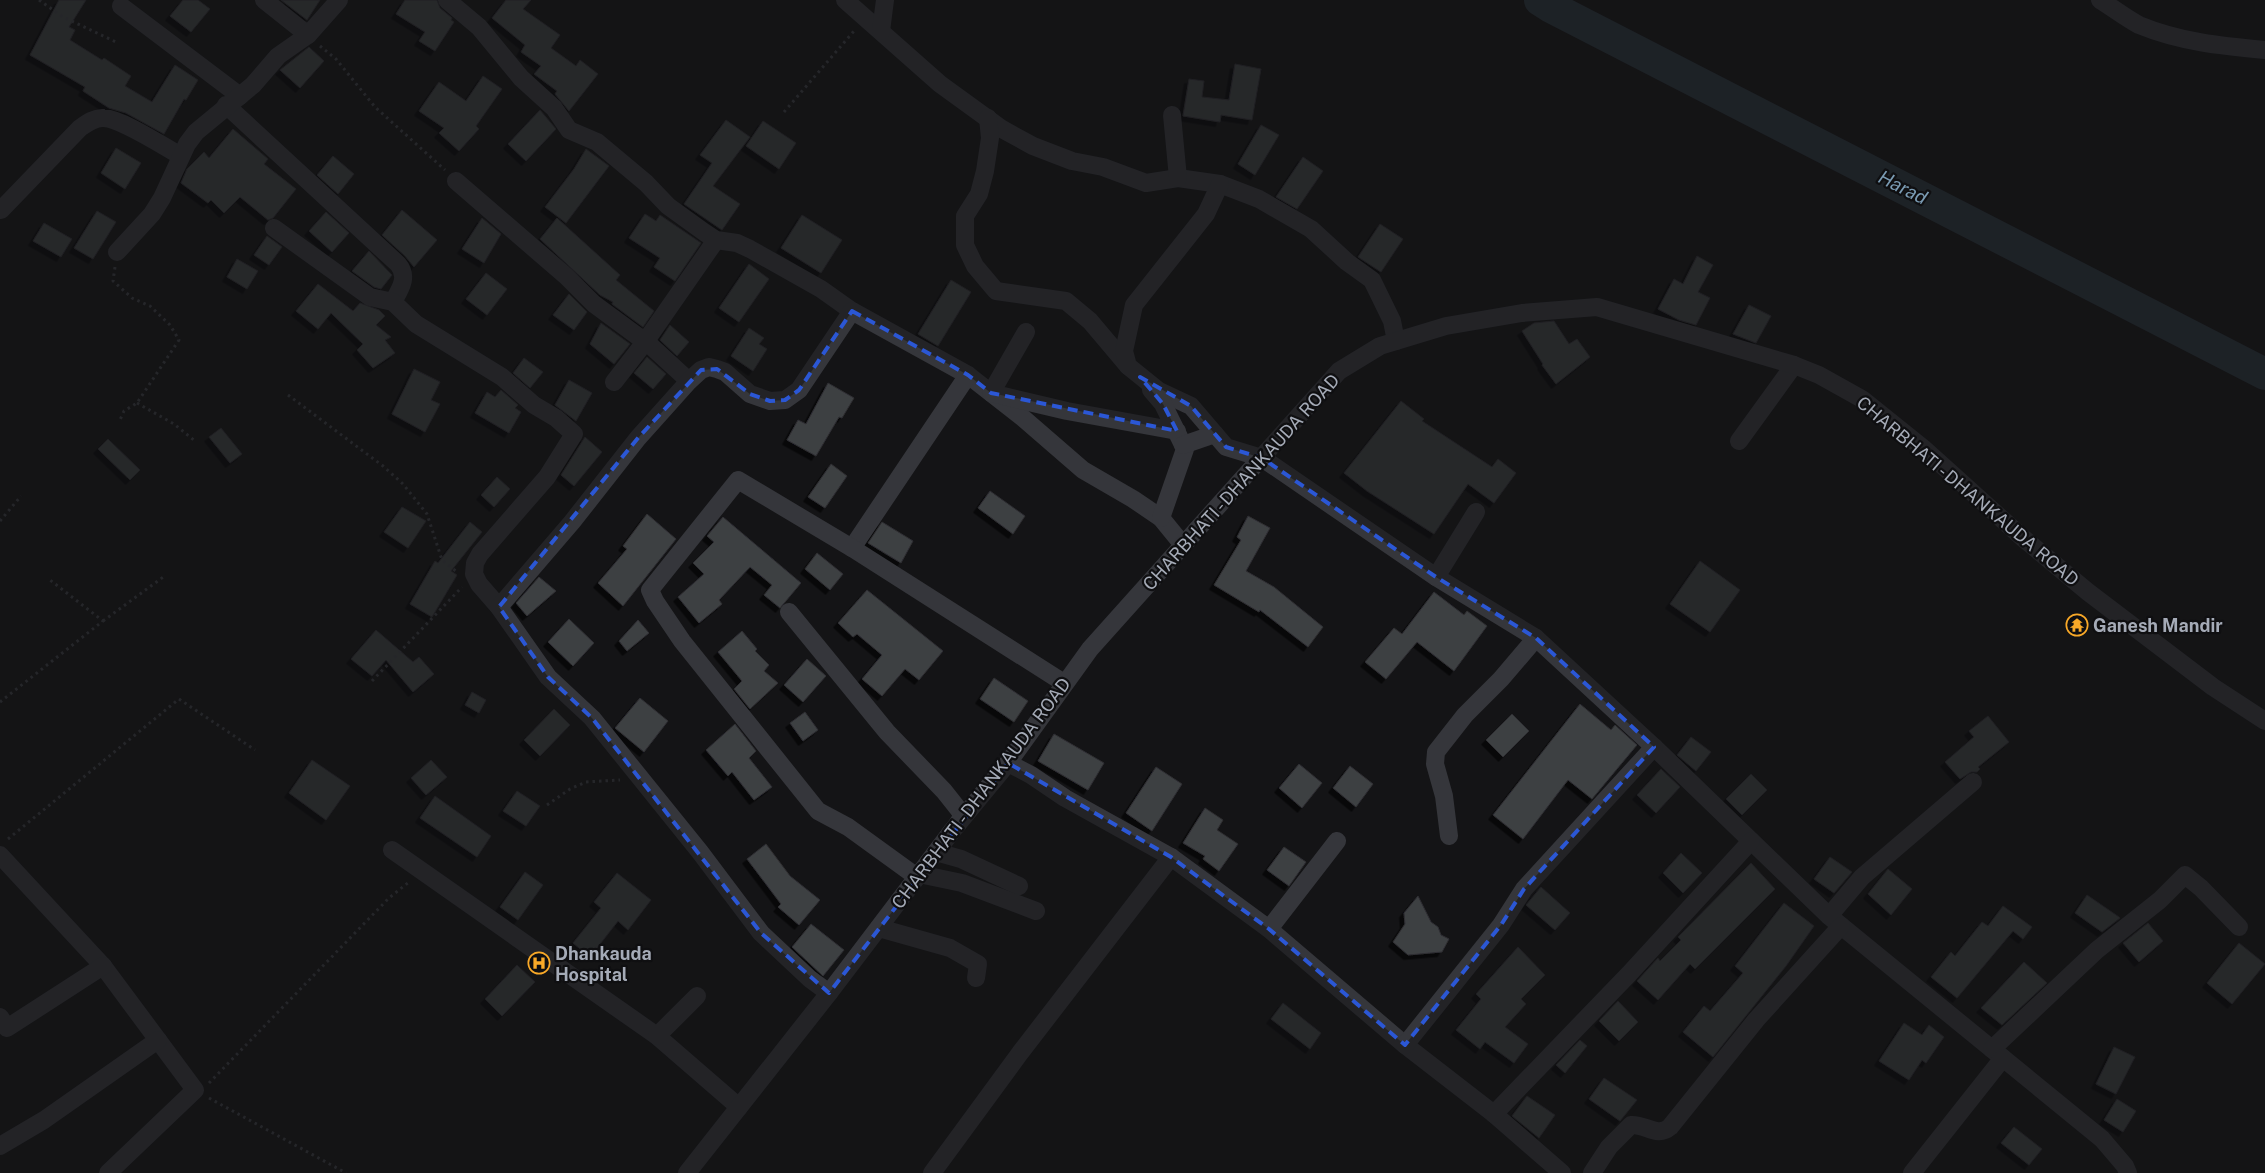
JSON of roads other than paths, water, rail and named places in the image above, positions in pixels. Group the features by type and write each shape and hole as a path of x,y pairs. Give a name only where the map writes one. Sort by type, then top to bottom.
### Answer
{"street":[{"path":"264,0 308,36"},
{"path":"117,252 152,214 162,198 181,156 196,132 253,85 278,56 308,36 339,0"},
{"path":"446,0 479,27 521,78 554,108 569,130 597,142 646,183 668,206 716,240 737,243 750,249 821,289 852,311 968,375 1083,470 1133,499 1161,518 1183,545"},
{"path":"845,0 940,84 988,118 1033,146 1072,161 1103,167 1146,183 1178,178 1220,184 1260,200 1311,229 1347,262 1372,280 1392,321 1396,341"},
{"path":"881,31 885,0"},
{"path":"2100,0 2138,24 2172,37 2216,46 2265,50"},
{"path":"121,6 233,100 370,240 398,264 403,270 404,277 393,302"},
{"path":"1172,115 1178,178"},
{"path":"1,210 80,128 92,120 105,118 119,123 181,156"},
{"path":"988,118 990,138 985,171 979,194 965,216 965,245 975,266 996,291 1066,301 1090,321 1163,404 1185,449 1161,518"},
{"path":"456,181 566,276 594,304 645,342 688,382"},
{"path":"1220,184 1206,214 1134,306 1124,351 1134,372 1159,391 1191,406 1226,447 1262,458 1436,577 1536,638 1654,747 1835,921 2102,1139 2126,1166 2128,1173"},
{"path":"274,228 370,297 393,302 416,324 502,378 534,405 556,418 574,434 547,477 480,554 475,563 472,577 499,608 548,677 592,718 700,852 761,933 810,979 829,993"},
{"path":"614,382 645,342 716,240"},
{"name":"CHARBHATI - DHANKAUDA ROAD","path":"687,1173 829,993 952,831 1008,763 1090,649 1183,545 1339,372 1380,346 1446,326 1522,313 1598,306 1794,364 1819,374 1862,399 1923,448 2023,538 2088,592 2213,687 2265,721"},
{"path":"499,608 572,522 638,438 701,370 709,367 725,372 750,394 770,401 785,400 799,390 852,311"},
{"path":"991,394 1026,332"},
{"path":"1739,441 1794,364"},
{"path":"852,548 968,375"},
{"path":"991,394 1180,438 1215,434"},
{"path":"1036,911 962,883 918,876 848,828 818,811 682,641 654,601 650,590 738,480 852,548 1064,683"},
{"path":"1436,577 1476,512"},
{"path":"789,612 887,732 944,791 963,815 952,831"},
{"path":"1449,836 1444,796 1435,764 1436,752 1464,715 1501,679 1536,638"},
{"path":"1405,1045 1495,933 1524,889 1654,747"},
{"path":"1008,763 1031,775 1064,798 1171,857 1269,928 1405,1045 1494,1114 1562,1173"},
{"path":"1592,1173 1609,1148 1631,1125 1638,1125 1659,1132 1670,1127 1835,921 1862,877 1973,782"},
{"path":"1269,928 1336,841"},
{"path":"1494,1114 1629,974 1751,842"},
{"path":"4,848 103,966 195,1090 108,1173"},
{"path":"392,850 657,1036 740,1107"},
{"path":"936,852 961,859 1019,886"},
{"path":"932,1173 1020,1053 1171,857"},
{"path":"1912,1173 1997,1054 2097,950 2160,900 2185,876 2201,888 2239,927"},
{"path":"879,928 950,948 978,964 976,978"},
{"path":"0,1017 7,1028 103,966"},
{"path":"657,1036 696,996"},
{"path":"0,1146 44,1120 158,1040"}],"waterway":[{"name":"Harad","path":"1540,0 2265,374"}],"place":[{"name":"Ganesh Mandir","path":"2077,625"},
{"name":"Dhankauda Hospital","path":"539,963"}]}
